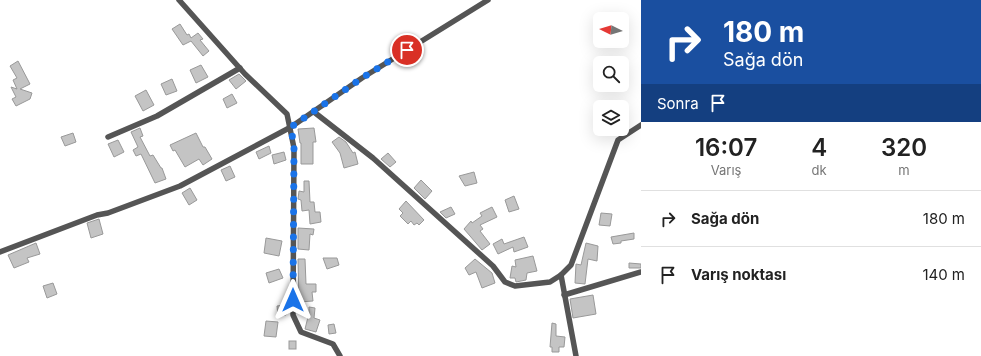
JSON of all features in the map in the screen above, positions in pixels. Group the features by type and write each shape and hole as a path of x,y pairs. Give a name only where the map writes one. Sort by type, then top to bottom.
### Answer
{"street":[{"path":"179,0 240,68 287,114 291,127 294,148 293,315 301,332 333,344 340,356"},
{"path":"0,252 97,215 108,213 180,186 291,127 362,78 488,0"},
{"path":"108,137 157,116 240,68"},
{"path":"314,112 373,158 493,266 505,282 515,286 550,282 561,275 571,265 618,140 641,125"},
{"path":"564,295 641,272"},
{"path":"561,275 576,356"}],"building":[{"path":"180,24 187,35 189,34 191,38 198,33 203,39 200,40 209,51 203,56 191,41 183,45 172,29"},
{"path":"18,61 30,84 20,89 32,93 30,99 16,106 12,99 16,97 11,87 17,89 13,80 17,78 10,66"},
{"path":"201,65 208,77 196,83 190,70"},
{"path":"239,74 246,81 236,89 229,80"},
{"path":"172,79 177,91 166,95 161,84"},
{"path":"146,90 154,105 143,111 135,96"},
{"path":"232,94 237,103 227,108 223,99"},
{"path":"140,128 143,136 140,137 150,156 153,155 162,168 166,179 155,183 141,154 136,156 133,150 138,147 131,132"},
{"path":"314,128 316,142 313,142 313,164 301,164 301,143 298,129"},
{"path":"73,133 76,142 65,146 61,137"},
{"path":"196,133 203,147 205,147 212,159 203,165 199,159 185,167 175,150 173,151 170,145"},
{"path":"339,137 346,142 353,153 355,152 358,164 344,168 340,153 332,142"},
{"path":"118,140 124,152 114,157 108,144"},
{"path":"269,146 271,153 259,159 256,152"},
{"path":"284,152 286,160 274,164 272,155"},
{"path":"388,153 396,162 390,167 381,159"},
{"path":"230,166 235,177 226,181 221,170"},
{"path":"474,172 477,183 465,186 459,176"},
{"path":"421,180 432,191 425,199 414,188"},
{"path":"304,181 309,181 310,202 314,202 315,212 320,212 321,222 310,224 309,210 302,211 301,200 298,199 299,191 304,192"},
{"path":"190,188 197,200 189,205 182,193"},
{"path":"514,196 519,209 509,212 505,200"},
{"path":"406,201 424,220 419,225 417,223 414,225 411,221 408,224 400,216 403,213 399,209"},
{"path":"451,207 455,214 446,218 440,212"},
{"path":"492,207 497,217 480,225 483,229 480,231 490,244 482,250 464,229 471,221 472,223 482,216 480,213"},
{"path":"601,213 612,214 610,226 599,225"},
{"path":"99,219 103,234 91,238 87,223"},
{"path":"298,228 314,229 313,235 310,234 309,250 298,249"},
{"path":"634,233 634,239 613,244 611,237"},
{"path":"524,237 528,247 514,252 513,247 498,254 493,244 502,239 504,244"},
{"path":"266,238 282,241 279,256 264,253"},
{"path":"36,243 40,254 27,258 29,262 14,268 8,255"},
{"path":"586,243 598,246 597,261 588,259 585,284 575,283 576,264 581,265"},
{"path":"533,256 537,271 527,273 526,280 516,282 515,278 510,278 512,266 516,267 515,260"},
{"path":"323,258 337,258 339,265 327,269"},
{"path":"298,259 305,259 306,284 316,284 316,292 312,292 313,301 299,302"},
{"path":"475,259 492,273 495,283 482,288 476,272 469,275 465,268"},
{"path":"629,263 641,264 641,268 629,268"},
{"path":"279,269 283,278 269,283 266,273"},
{"path":"53,283 57,294 47,298 43,286"},
{"path":"593,295 596,314 573,318 570,299"},
{"path":"285,305 286,315 278,316 277,306"},
{"path":"309,307 315,308 314,318 320,320 316,332 305,329 309,317"},
{"path":"266,321 278,322 276,337 264,336"},
{"path":"552,323 556,324 556,336 565,337 564,347 559,347 559,352 552,352 552,347 550,347"},
{"path":"334,324 336,333 329,334 328,325"},
{"path":"289,341 296,341 296,349 289,349"}],"route":[{"path":"293,300 294,148 291,127 362,78 407,50"}]}
